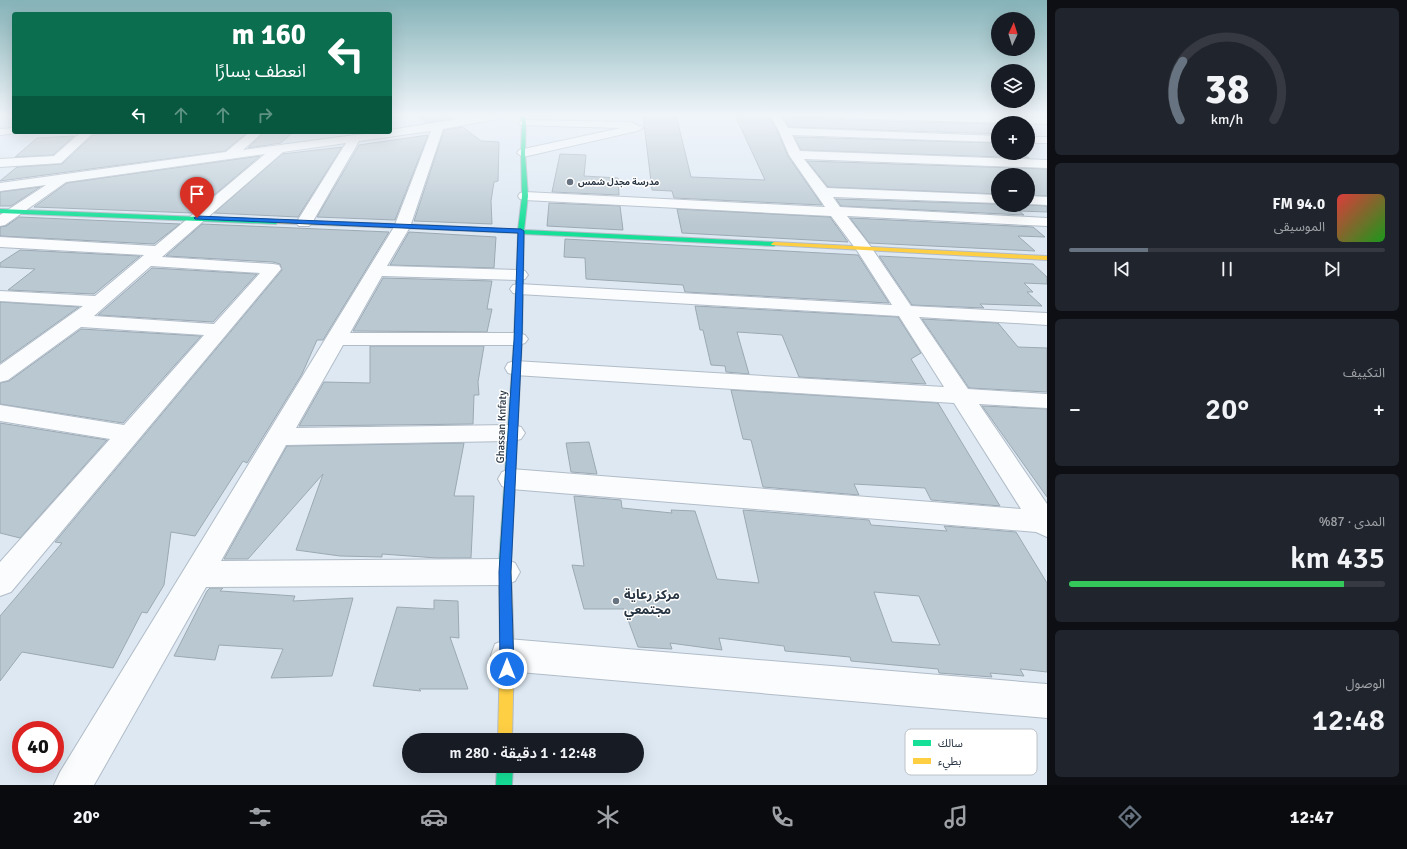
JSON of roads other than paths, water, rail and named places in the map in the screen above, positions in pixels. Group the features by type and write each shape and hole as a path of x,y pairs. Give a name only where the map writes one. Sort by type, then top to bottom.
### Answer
{"street":[{"path":"40,181 44,171 66,152"},
{"path":"230,155 234,152"},
{"path":"0,187 254,152"},
{"path":"0,376 77,321 276,152"},
{"path":"304,223 347,152"},
{"path":"73,785 378,271 402,227 429,152"},
{"path":"523,153 529,152"},
{"path":"794,152 835,211 865,250 1046,523"},
{"name":"Ghassan Knfaty","path":"505,733 507,655 505,572 511,479 515,368 518,340 521,231 525,196 523,153"},
{"path":"795,155 1047,164"},
{"path":"0,163 57,160"},
{"path":"0,222 64,178"},
{"path":"823,192 991,199"},
{"path":"525,196 1047,222"},
{"path":"1035,200 1047,201"},
{"path":"0,211 521,231 865,250 1047,258"},
{"path":"0,242 154,256 273,269 0,583"},
{"path":"378,271 905,311 1047,319"},
{"path":"0,296 99,302"},
{"path":"77,321 219,330"},
{"path":"337,339 518,340"},
{"path":"515,368 1047,401"},
{"path":"0,413 129,434"},
{"path":"279,437 513,433"},
{"path":"511,479 1046,523"},
{"path":"198,574 505,572"},
{"path":"507,655 1047,701"},
{"path":"504,785 505,773"}],"place":[{"name":"مدرسة مجدل شمس","path":"570,182"},
{"name":"مركز رعاية مجتمعي","path":"616,601"}]}
